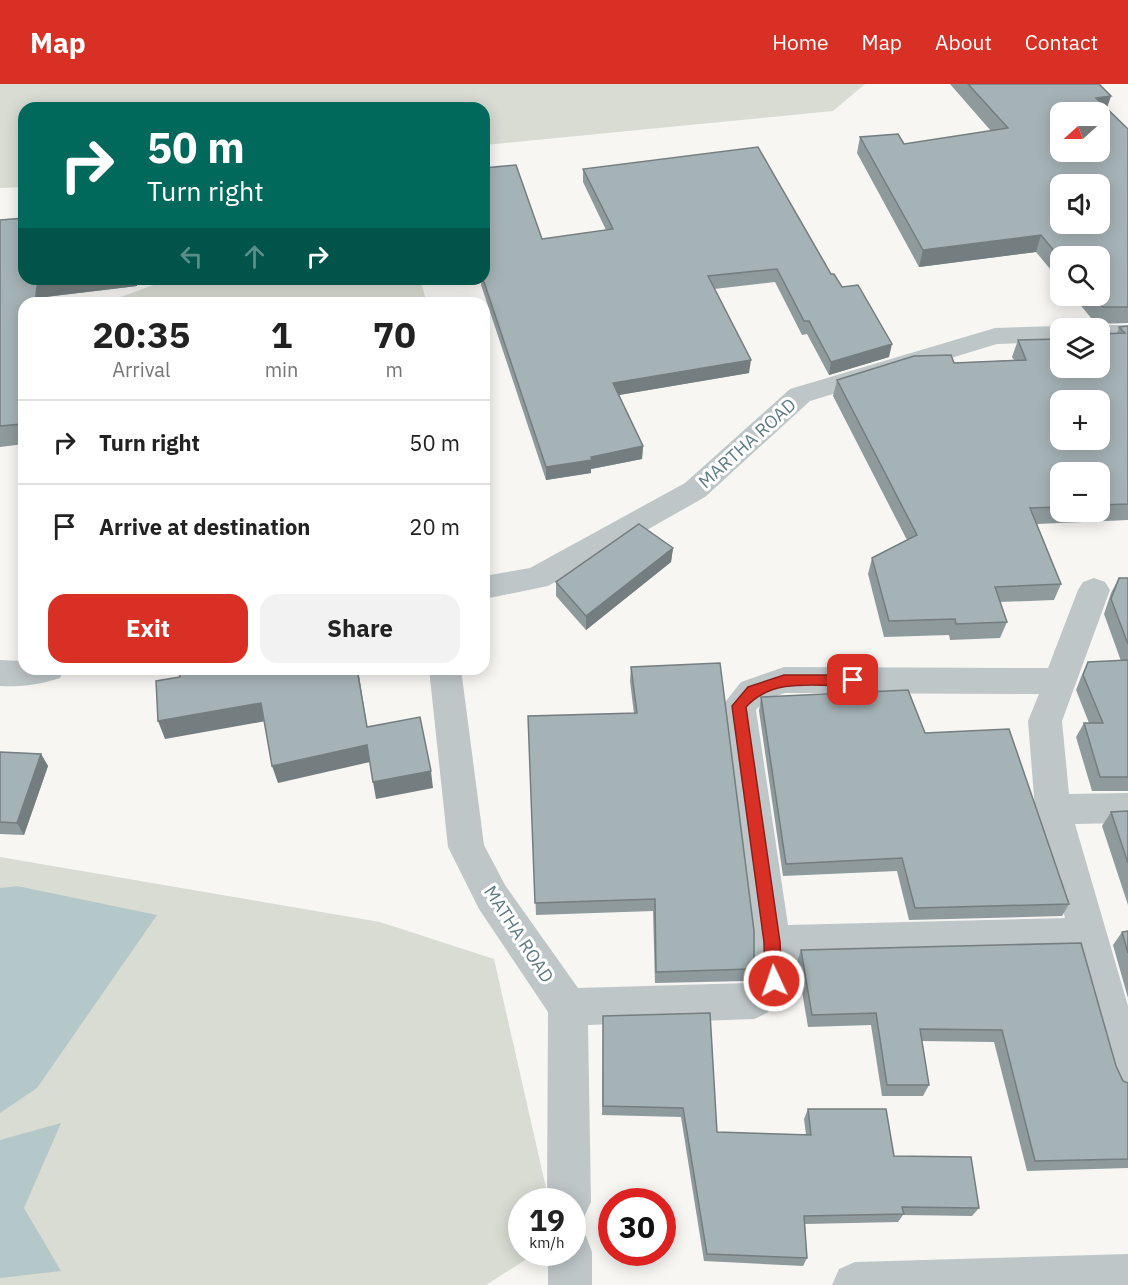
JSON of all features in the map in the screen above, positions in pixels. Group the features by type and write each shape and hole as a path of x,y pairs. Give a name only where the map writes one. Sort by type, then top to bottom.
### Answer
{"street":[{"path":"1110,333 1128,333"},
{"name":"MARTHA ROAD","path":"490,587 537,578 695,490 800,396 995,336 1050,334"},
{"path":"1094,590 1045,722 1053,809 1128,1076"},
{"path":"0,673 18,674"},
{"name":"MATHA ROAD","path":"446,675 466,847 492,897 567,1007"},
{"path":"569,1188 567,1007 754,1001 766,995 774,981 772,942 739,706 753,691 784,680 1060,681"},
{"path":"1053,809 1128,808"},
{"path":"772,942 1087,935"},
{"path":"570,1266 570,1285"},
{"path":"855,1285 1128,1276"}],"shaded area":[{"path":"0,84 865,84 833,111 490,145 490,102 18,102 18,187 0,188"},
{"path":"154,285 422,285 425,297 120,297"},
{"path":"0,857 380,922 494,959 546,1188 508,1188 508,1266 516,1266 486,1285 0,1285"},
{"path":"17,886 157,915 37,1088 0,1113 0,888"},
{"path":"61,1123 24,1208 61,1271 0,1278 0,1140"}],"building":[{"path":"968,84 1099,84 1111,96 1096,98 1100,102 1050,102 1050,162 1110,162 1110,112 1128,129 1128,307 1102,306 1110,306 1110,246 1050,246 1041,235 923,250 860,137 898,134 904,144 1008,128"},
{"path":"758,147 831,274 834,274 842,287 858,285 892,344 831,362 809,321 804,321 777,269 708,276 751,360 613,383 643,446 591,457 592,460 546,467 485,285 490,285 490,167 516,165 542,239 613,229 583,169"},
{"path":"18,218 18,285 37,285 36,297 18,297 18,424 0,426 0,220"},
{"path":"1128,326 1128,504 1110,505 1110,462 1050,462 1050,507 1030,508 1061,584 995,587 1007,622 956,624 955,619 889,621 872,558 917,535 837,380 914,356 951,355 954,363 1026,360 1018,340 1050,339 1050,378 1110,378 1110,334 1125,333 1119,327"},
{"path":"639,524 673,548 586,616 556,582"},
{"path":"1119,578 1128,578 1128,644 1111,599"},
{"path":"1128,660 1128,777 1100,777 1084,723 1103,723 1083,675 1088,662"},
{"path":"720,663 754,931 754,964 750,969 656,972 655,899 535,903 528,716 637,713 631,667"},
{"path":"180,675 358,675 367,727 420,717 431,771 373,782 367,745 272,766 261,703 158,721 156,681 180,677"},
{"path":"908,690 925,733 1009,729 1069,904 915,908 902,858 786,864 761,697"},
{"path":"0,752 41,754 17,823 0,822"},
{"path":"1128,811 1128,863 1111,812"},
{"path":"1128,931 1128,953 1122,932"},
{"path":"1081,943 1116,1066 1123,1081 1128,1083 1128,1159 1035,1161 1002,1030 920,1029 929,1085 887,1085 876,1013 812,1015 801,950"},
{"path":"710,1013 717,1132 811,1135 808,1109 886,1109 894,1156 971,1157 979,1208 902,1207 904,1214 804,1216 807,1258 707,1254 683,1108 603,1106 603,1016"}],"route":[{"path":"774,981 772,942 739,706 753,691 767,684 784,680 853,680"}]}
